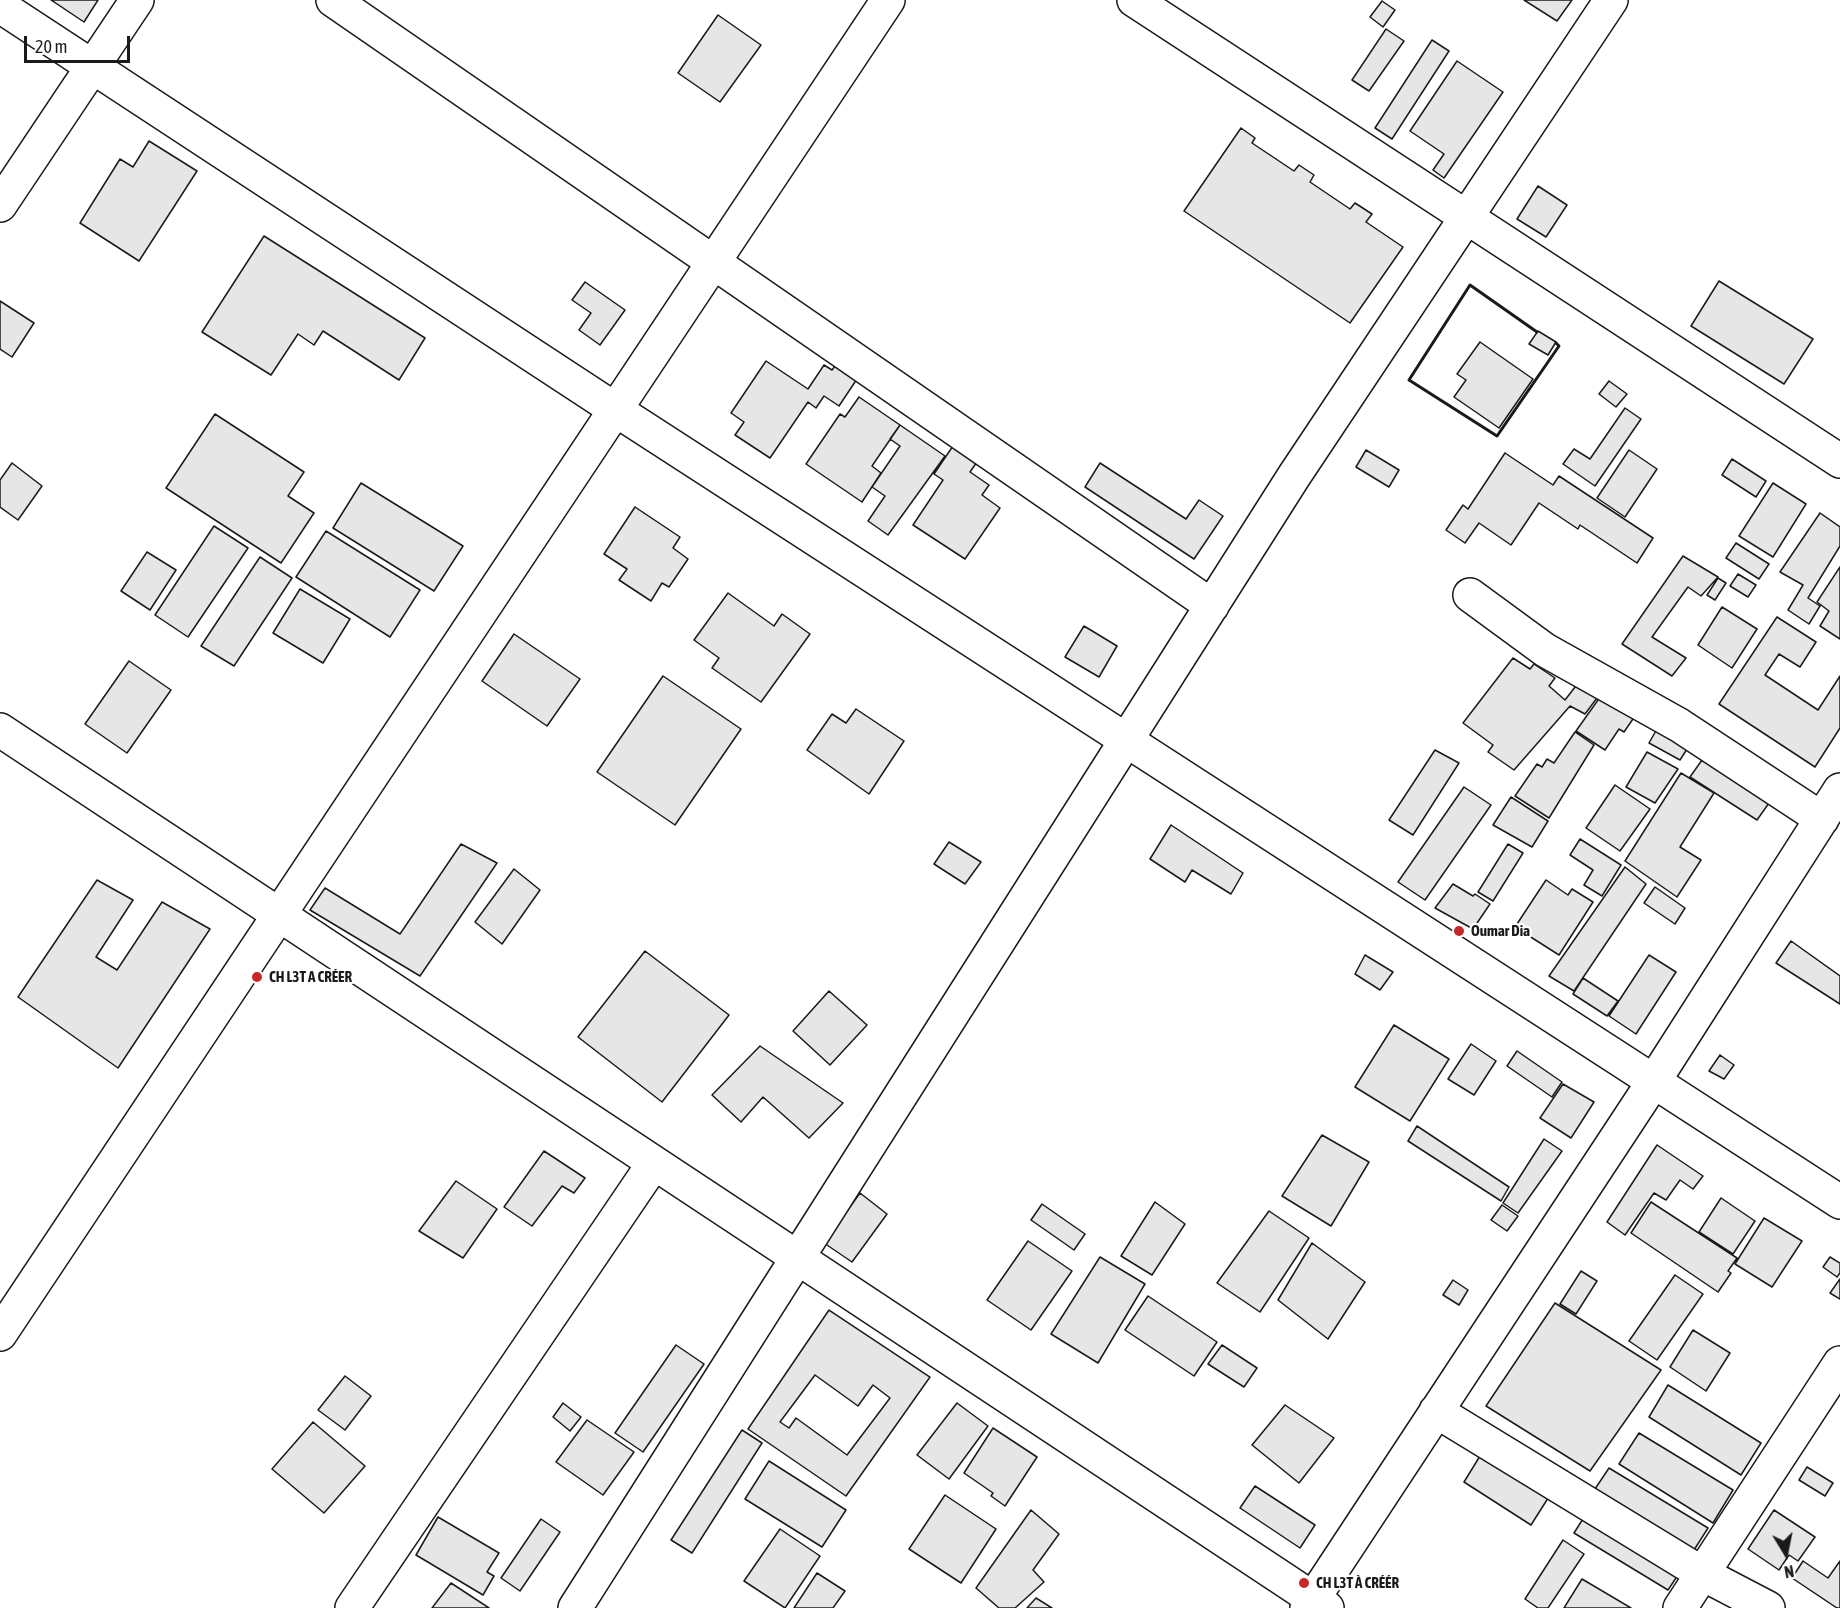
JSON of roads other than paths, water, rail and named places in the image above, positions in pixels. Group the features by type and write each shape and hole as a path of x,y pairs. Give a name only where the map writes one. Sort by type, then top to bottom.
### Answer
{"street":[{"path":"0,205 136,0"},
{"path":"333,0 1212,606"},
{"path":"0,1335 888,0"},
{"path":"1134,0 1840,461"},
{"path":"576,1608 1294,476 1611,0"},
{"path":"0,6 616,410 1840,1202"},
{"path":"1470,595 1545,650 1679,725 1822,819"},
{"path":"0,730 798,1258 1315,1605 1436,1411 1654,1081 1840,790"},
{"path":"352,1608 654,1163"},
{"path":"1680,1608 1840,1363"},
{"path":"1436,1411 1703,1574 1768,1608"}],"place":[{"name":"Oumar Dia","path":"1459,931"},
{"name":"CH L3T A CRÉER","path":"257,977"},
{"name":"CH L3T À CRÉÉR","path":"1304,1583"}]}
